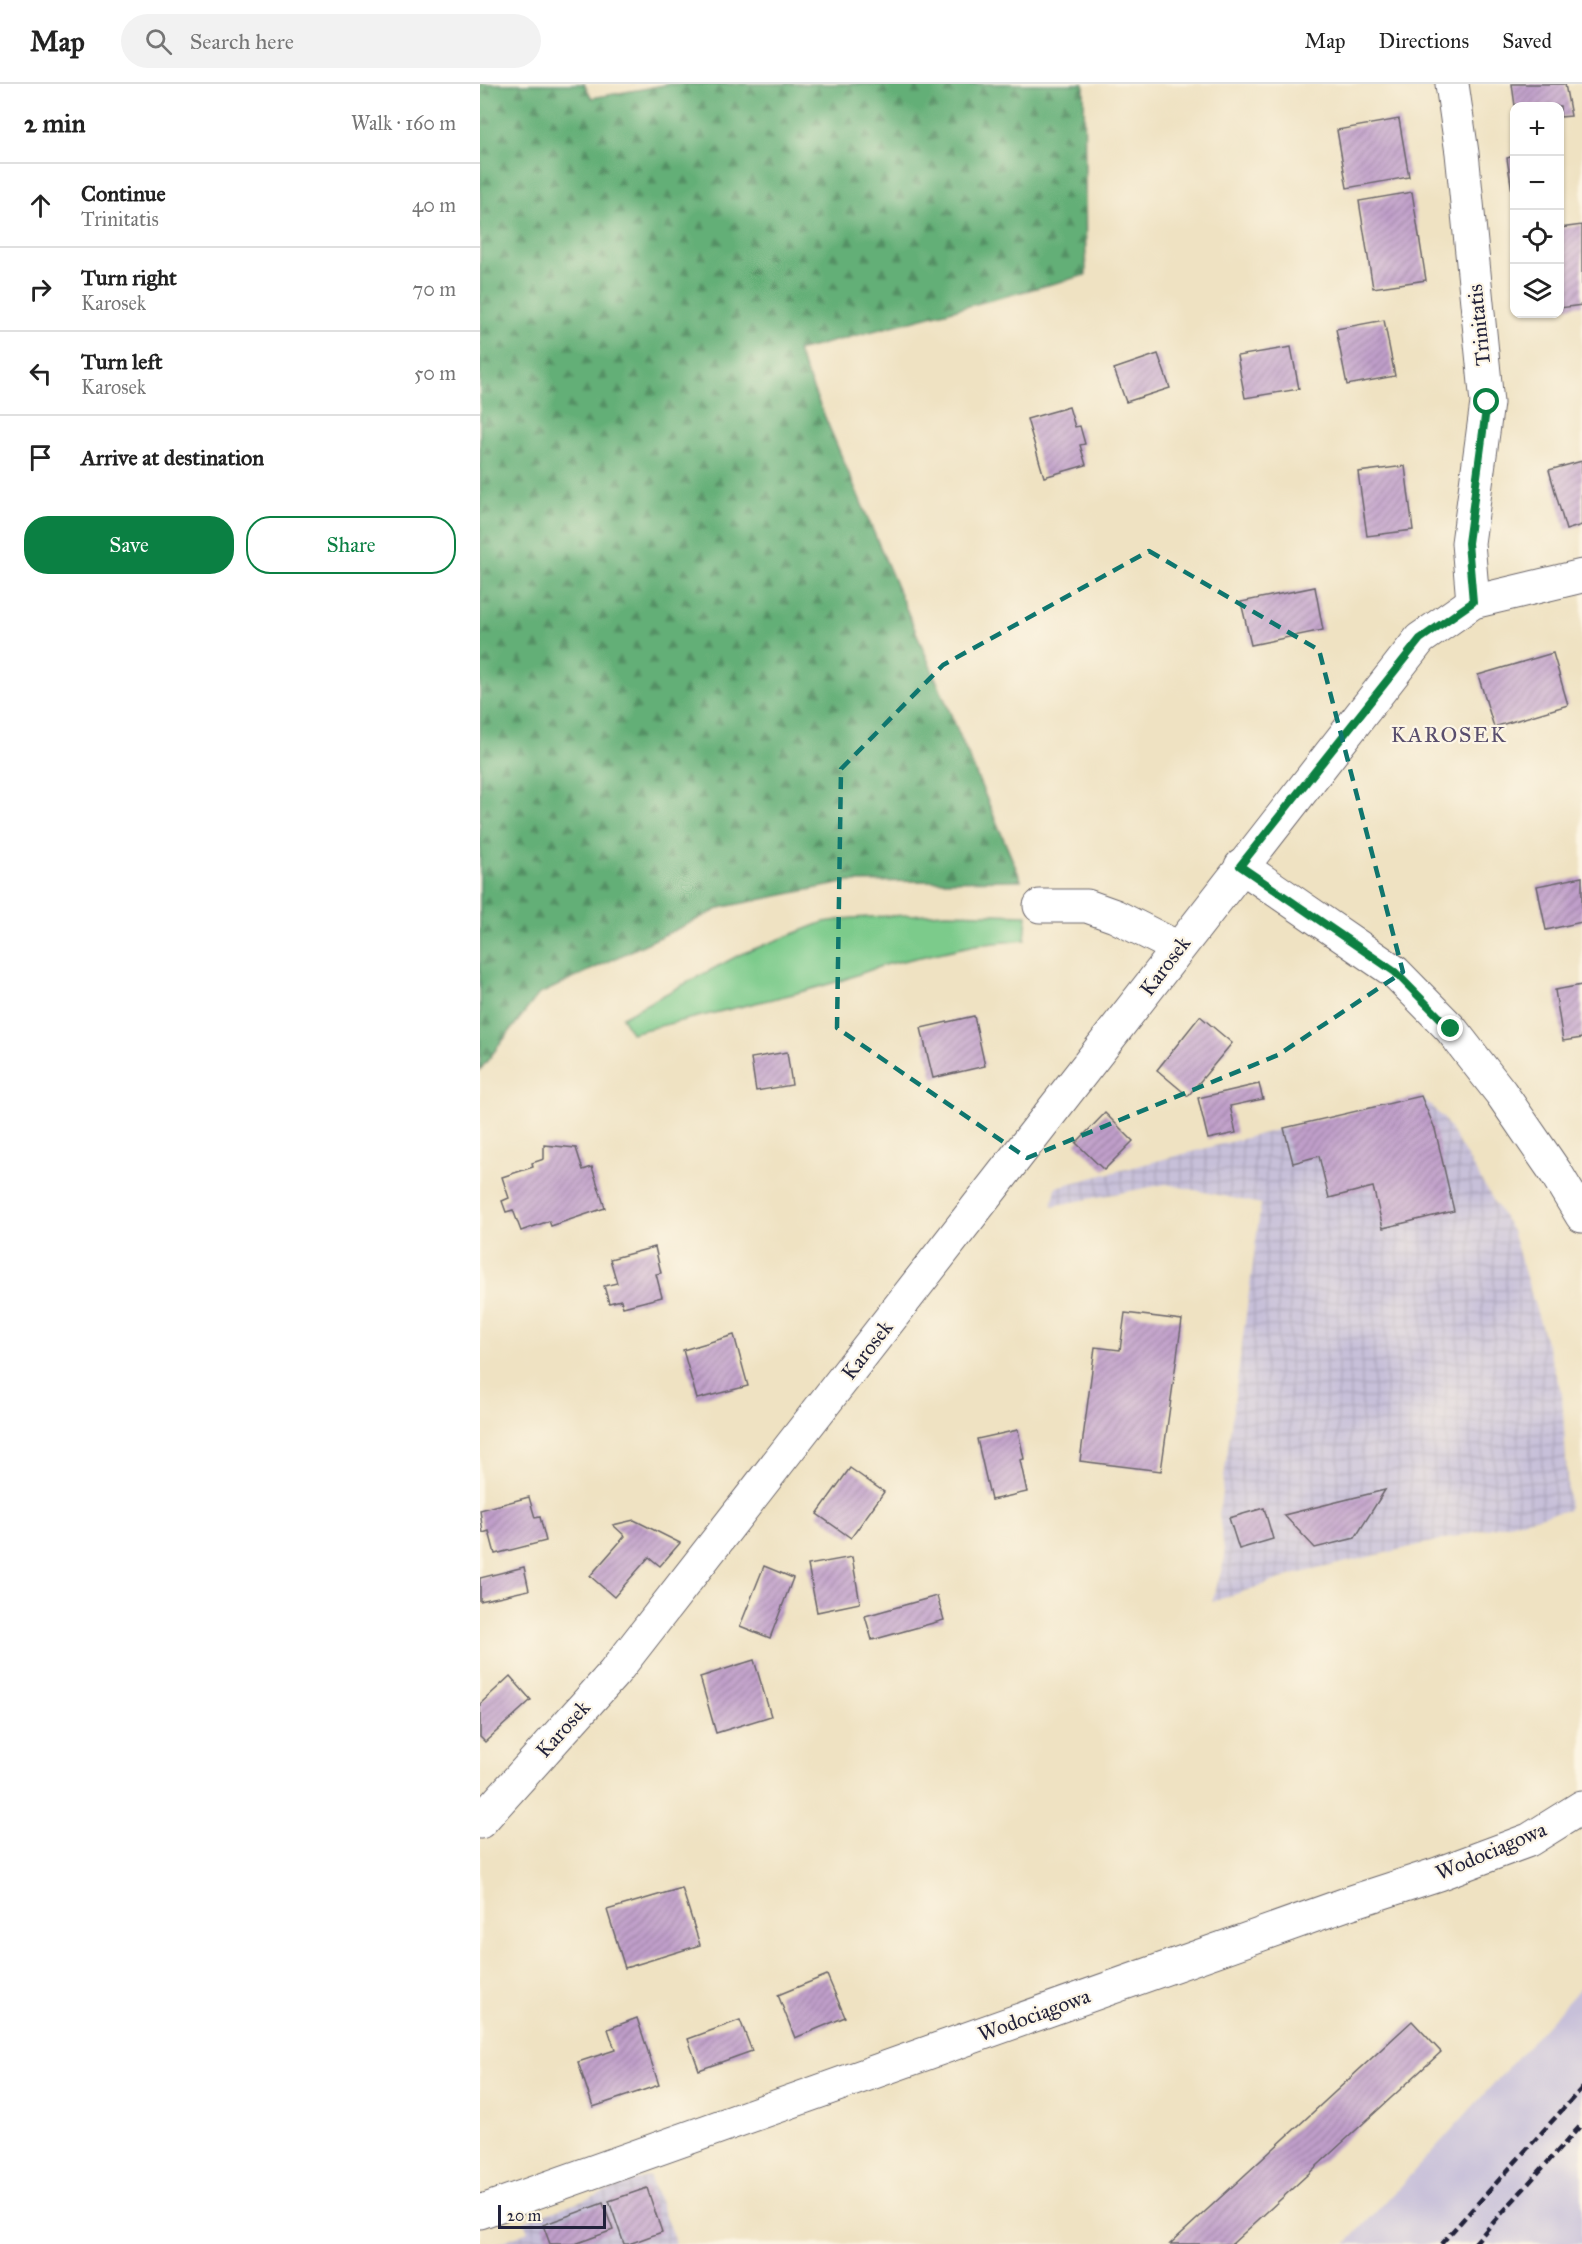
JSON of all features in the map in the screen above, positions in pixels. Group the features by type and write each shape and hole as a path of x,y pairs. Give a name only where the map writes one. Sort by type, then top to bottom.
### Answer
{"street":[{"name":"Trinitatis","path":"1452,84 1462,153 1487,402 1468,543 1473,602"},
{"name":"Karosek","path":"480,1822 614,1673 1052,1114 1240,866 1420,639 1473,602 1582,576"},
{"path":"1240,866 1395,972 1451,1029 1501,1093 1556,1173 1582,1216"},
{"path":"1040,906 1087,906 1115,916 1178,948"},
{"name":"Wodociągowa","path":"480,2212 1341,1905 1438,1874 1529,1840 1582,1807"}],"highlighted area":[{"path":"1149,551 1319,650 1403,972 1278,1055 1027,1158 837,1028 841,769 943,665"}],"shaded area":[{"path":"1421,1096 1444,1119 1512,1231 1562,1394 1569,1510 1296,1574 1212,1602 1225,1558 1219,1514 1261,1204 1166,1184 1052,1206 1056,1187 1284,1128"},
{"path":"1582,1986 1582,2244 1346,2244 1428,2156"},
{"path":"649,2176 676,2244 497,2244 528,2231 524,2221"}],"green space":[{"path":"480,84 584,84 592,98 670,84 1084,84 1086,275 797,351 1021,880 848,882 723,907 538,995 480,1070"},
{"path":"946,913 1027,915 1025,940 975,945 884,965 840,981 793,994 631,1033 622,1017 741,954 824,922 852,918"}],"building":[{"path":"1512,84 1565,84 1571,116 1564,117 1564,102 1514,102"},
{"path":"1399,119 1409,177 1347,188 1337,130"},
{"path":"1510,157 1510,178 1507,158"},
{"path":"1412,192 1426,280 1373,288 1359,201"},
{"path":"1582,225 1582,305 1564,307 1564,264 1564,227"},
{"path":"1384,320 1395,376 1347,385 1336,329"},
{"path":"1291,347 1299,389 1245,398 1237,356"},
{"path":"1158,354 1170,388 1126,402 1114,369"},
{"path":"1069,407 1075,427 1080,426 1085,444 1080,445 1086,465 1044,477 1027,419"},
{"path":"1582,461 1582,525 1566,530 1549,470"},
{"path":"1405,466 1413,530 1367,536 1358,472"},
{"path":"1315,587 1323,630 1251,645 1241,602"},
{"path":"1553,653 1568,705 1494,727 1478,675"},
{"path":"1582,877 1582,922 1546,930 1537,886"},
{"path":"1582,985 1582,1038 1563,1041 1555,990"},
{"path":"974,1016 985,1066 933,1078 921,1028"},
{"path":"1200,1016 1232,1043 1188,1096 1157,1070"},
{"path":"787,1052 792,1085 756,1091 751,1058"},
{"path":"1259,1084 1263,1099 1230,1106 1236,1133 1208,1139 1198,1098"},
{"path":"1421,1096 1435,1129 1454,1211 1383,1228 1373,1187 1329,1198 1319,1156 1293,1163 1284,1128"},
{"path":"1105,1113 1133,1141 1104,1170 1076,1143"},
{"path":"544,1145 576,1148 583,1170 592,1167 605,1208 551,1226 549,1221 521,1231 513,1210 506,1212 502,1201 509,1198 502,1177 533,1167 532,1163 544,1159"},
{"path":"655,1247 661,1273 656,1274 662,1297 623,1307 621,1300 609,1303 604,1286 617,1283 610,1259"},
{"path":"1125,1313 1182,1320 1161,1471 1080,1461 1095,1347 1120,1350"},
{"path":"734,1335 748,1386 697,1399 683,1350"},
{"path":"1018,1430 1024,1459 1020,1460 1027,1492 991,1500 977,1439"},
{"path":"850,1468 884,1492 851,1538 817,1514"},
{"path":"1385,1490 1355,1538 1315,1548 1284,1515"},
{"path":"529,1497 535,1518 540,1517 546,1541 495,1554 489,1531 483,1533 480,1510"},
{"path":"1264,1508 1273,1539 1239,1549 1229,1518"},
{"path":"634,1520 680,1543 660,1566 649,1557 614,1597 590,1576 625,1536 613,1525"},
{"path":"852,1557 860,1603 817,1612 808,1565"},
{"path":"764,1566 793,1578 770,1638 740,1626"},
{"path":"524,1567 529,1590 480,1601 480,1578"},
{"path":"937,1596 944,1620 872,1640 865,1616"},
{"path":"754,1660 771,1716 716,1733 700,1677"},
{"path":"510,1676 531,1700 485,1742 480,1737 480,1704"},
{"path":"682,1888 700,1945 625,1968 607,1910"},
{"path":"827,1975 845,2017 795,2038 778,1995"},
{"path":"637,2018 659,2085 593,2107 578,2062 615,2050 608,2029"},
{"path":"740,2020 752,2051 699,2070 688,2039"},
{"path":"1412,2021 1441,2052 1232,2244 1170,2244"},
{"path":"647,2188 662,2232 624,2244 609,2201"},
{"path":"603,2203 613,2230 575,2244 550,2244 543,2225"}],"railway":[{"path":"1441,2244 1582,2088"},
{"path":"1474,2244 1582,2124"}],"district":[{"name":"KAROSEK","path":"1449,734"}],"route":[{"path":"1451,1029 1395,972 1240,866 1420,639 1473,602 1468,543 1487,402"}]}
